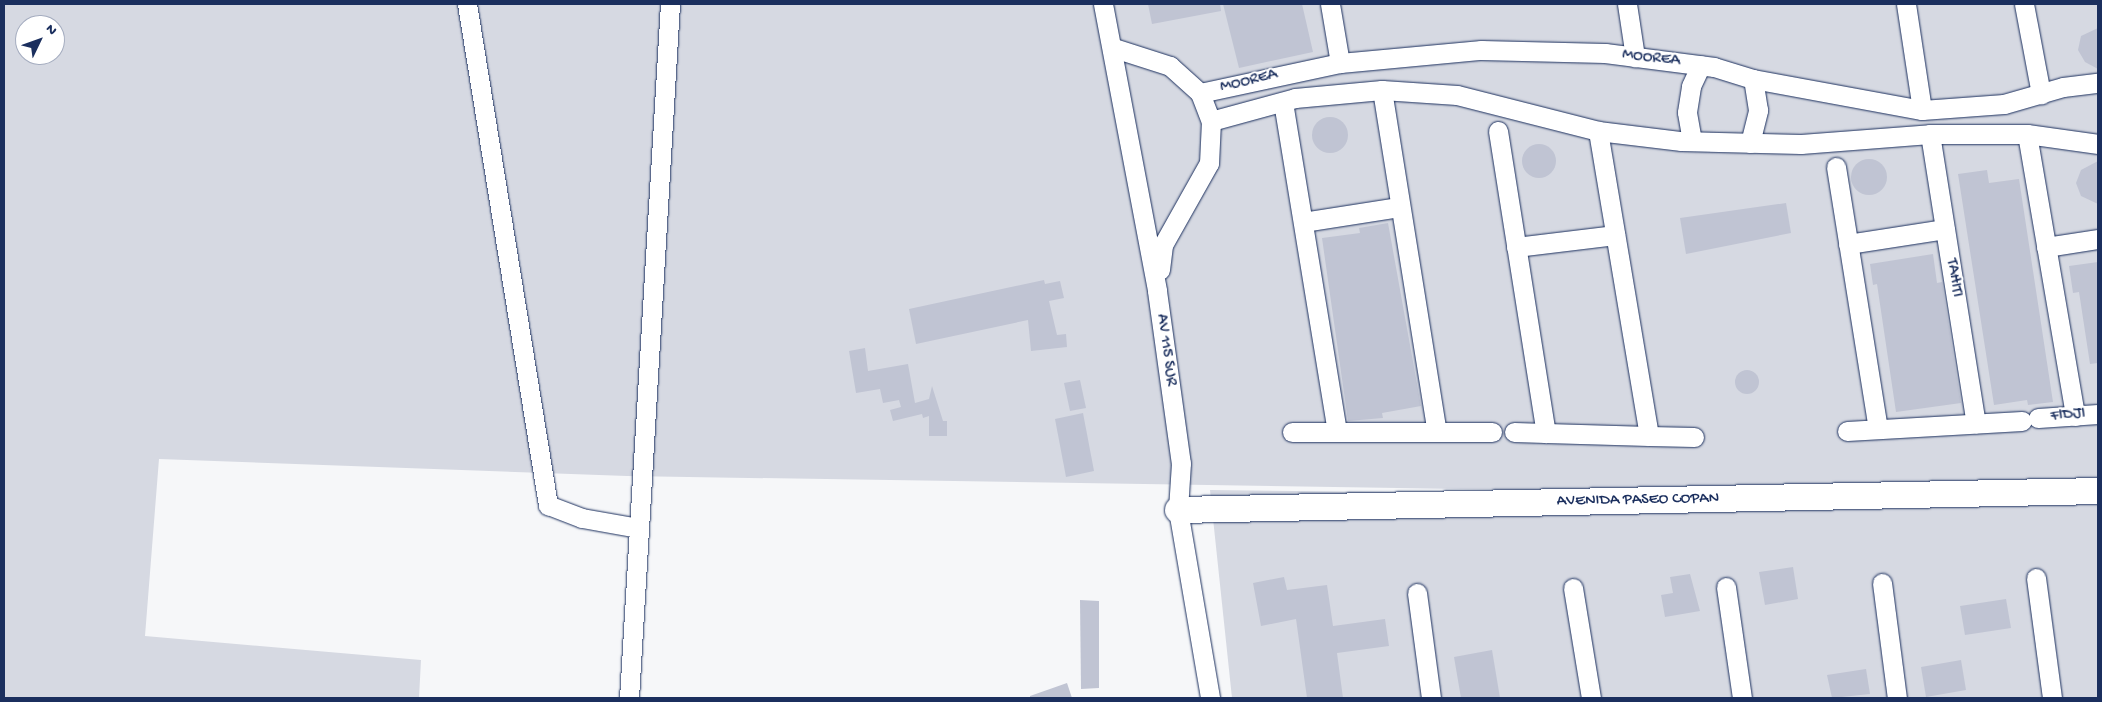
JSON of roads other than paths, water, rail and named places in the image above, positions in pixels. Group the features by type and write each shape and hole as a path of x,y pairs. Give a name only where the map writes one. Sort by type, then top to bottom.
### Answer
{"main road":[{"name":"AVENIDA PASEO COPAN","path":"1178,510 2098,491"}],"street":[{"path":"467,4 548,505 582,518 639,528"},
{"path":"630,698 670,4"},
{"name":"AV 115 SUR","path":"1103,4 1114,48 1157,291 1180,464 1178,510 1210,698"},
{"path":"1330,4 1340,63"},
{"path":"1627,4 1635,57"},
{"path":"1906,4 1922,110"},
{"path":"2024,4 2041,94"},
{"path":"1114,48 1170,66 1200,93 1211,121 1209,163 1163,245 1157,291"},
{"name":"MOOREA","path":"1200,93 1268,76 1340,63 1481,50 1635,57 1701,65 1753,79 1922,110 1964,110 2098,84"},
{"path":"1692,141 1687,112 1691,86 1701,65"},
{"path":"1268,76 1277,103 1303,222 1338,432"},
{"path":"1750,143 1758,110 1753,79"},
{"path":"1211,121 1277,103 1382,90 1457,95 1598,131 1692,141 1801,144 1930,134 2027,134 2098,144"},
{"path":"1382,90 1436,432"},
{"path":"1498,131 1546,433"},
{"path":"1598,131 1649,436"},
{"name":"TAHITI","path":"1930,134 1976,423"},
{"path":"2027,134 2075,416"},
{"path":"1836,167 1878,429"},
{"path":"1303,222 1399,207"},
{"path":"1848,244 1945,229"},
{"path":"1516,247 1615,236"},
{"path":"2046,247 2098,239"},
{"name":"FIDJI","path":"1847,431 2098,414"},
{"path":"1292,432 1492,432"},
{"path":"1514,432 1694,437"},
{"path":"2036,578 2052,698"},
{"path":"1882,583 1897,698"},
{"path":"1726,587 1742,698"},
{"path":"1573,588 1590,698"},
{"path":"1417,593 1431,698"}]}
